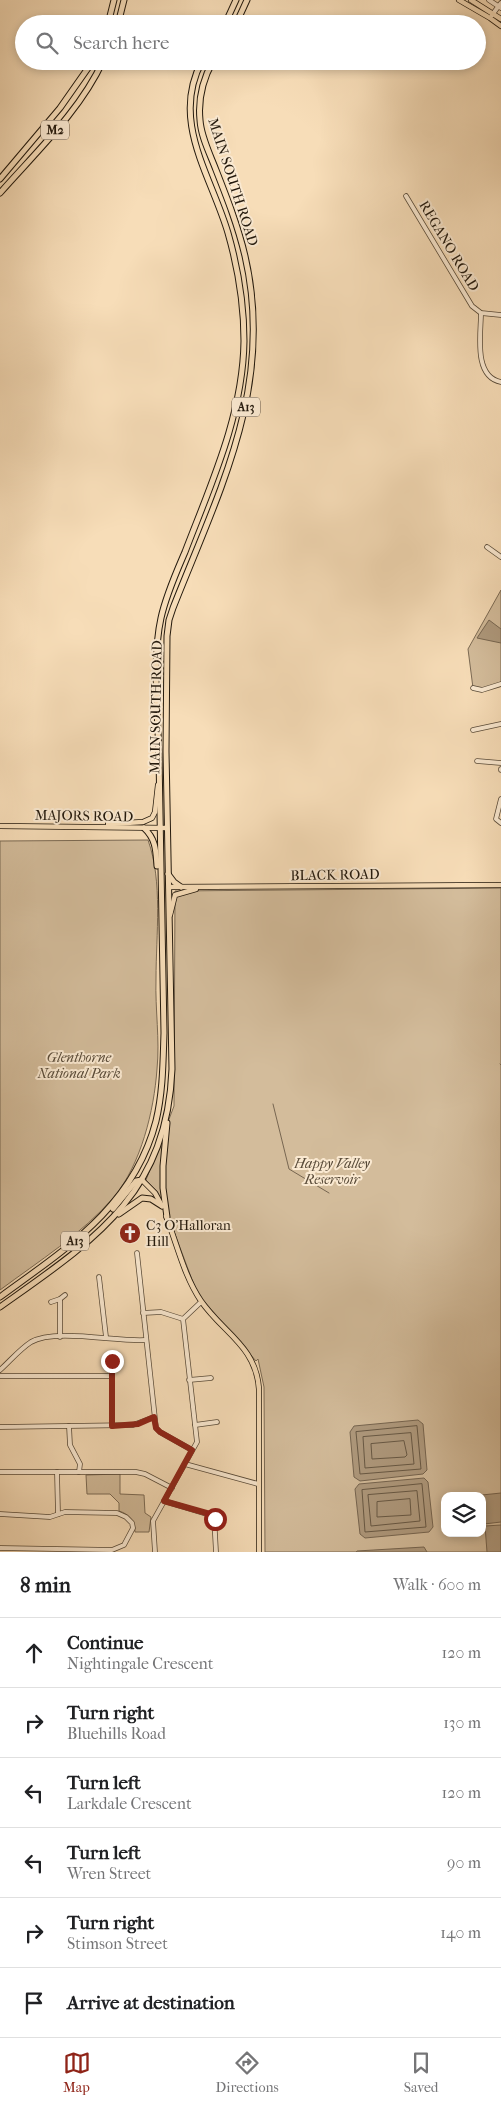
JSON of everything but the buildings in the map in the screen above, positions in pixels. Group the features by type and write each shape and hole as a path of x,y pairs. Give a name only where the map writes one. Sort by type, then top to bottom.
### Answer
{"highway":[{"path":"110,15 114,0"},
{"path":"120,15 124,0"},
{"path":"229,15 236,0"},
{"path":"240,15 247,0"},
{"name":"M2","path":"0,179 60,108 87,70"},
{"name":"M2","path":"0,193 66,117 98,70"},
{"name":"MAIN SOUTH ROAD","path":"0,1297 77,1240 100,1219 114,1203 136,1171 156,1122 162,1081 164,1033 160,887 158,636 165,602 230,430 240,389 243,360 242,301 236,262 228,230 202,164 190,123 190,96 197,70"},
{"name":"MAIN SOUTH ROAD","path":"0,1307 90,1240 115,1217 142,1180 159,1141 168,1110 172,1069 166,751 167,636 173,608 240,433 249,392 253,361 252,290 245,256 233,214 201,130 199,114 202,90 210,70"},
{"path":"230,430 240,433"},
{"path":"158,674 162,638 167,636"},
{"name":"A13","path":"144,828 152,837 160,876"},
{"path":"168,873 174,882 181,887"},
{"path":"160,887 169,887"},
{"path":"167,1217 162,1166 168,1110"},
{"path":"100,1219 117,1206 136,1181 142,1180 136,1171"},
{"path":"115,1217 142,1198 147,1198 162,1206"}],"main road":[{"path":"459,0 501,19"},
{"path":"472,0 501,26"},
{"name":"A13","path":"97,826 124,822 143,822 152,818 155,812 159,782"},
{"name":"MAJORS ROAD","path":"0,826 167,828"},
{"name":"BLACK ROAD","path":"169,887 501,885"},
{"name":"A13","path":"169,920 173,900 177,894 202,887"},
{"path":"142,1180 151,1188 162,1206 191,1283 201,1302 239,1344 257,1370 259,1389 259,1552"}],"street":[{"path":"489,0 500,6 492,16"},
{"name":"REGANO ROAD","path":"406,196 465,297 481,313"},
{"path":"501,315 481,313 482,365 491,377 501,382"},
{"path":"486,547 501,557"},
{"path":"473,688 482,690 501,684"},
{"path":"473,730 501,724"},
{"path":"477,761 501,763"},
{"path":"501,799 496,819 501,823"},
{"path":"137,1253 156,1428 192,1450"},
{"path":"99,1277 106,1337"},
{"path":"51,1302 66,1295"},
{"path":"60,1299 60,1337"},
{"path":"183,1318 201,1302"},
{"path":"143,1313 161,1312 183,1318"},
{"path":"155,1552 153,1521 197,1442 183,1318"},
{"path":"0,1370 30,1342 44,1338 106,1337 128,1341 145,1340"},
{"path":"112,1361 112,1426"},
{"path":"0,1376 112,1376"},
{"path":"189,1380 212,1378"},
{"path":"0,1427 112,1426 138,1424 154,1417"},
{"path":"195,1425 217,1422"},
{"path":"69,1426 70,1445 80,1464 79,1472"},
{"path":"185,1464 258,1484"},
{"path":"0,1472 136,1472 145,1474 172,1488"},
{"path":"57,1472 58,1514"},
{"path":"164,1501 214,1516 216,1552"},
{"path":"0,1514 50,1516 66,1512 119,1513 132,1522 133,1532 119,1549 40,1550 0,1548"}],"green space":[{"path":"501,590 501,684 482,690 473,688 468,649"},
{"name":"Glenthorne National Park","path":"148,840 156,873 157,891 156,990 158,1058 153,1102 139,1153 123,1184 102,1210 60,1246 0,1290 0,841"},
{"name":"Happy Valley Reservoir","path":"501,888 501,1552 265,1552 264,1387 258,1359 256,1361 197,1293 163,1202 157,1191 146,1180 174,1106 175,891"},
{"path":"120,1474 120,1494 144,1495 145,1513 151,1517 149,1532 135,1532 131,1518 119,1511 119,1503 110,1494 87,1494 86,1475"}],"water":[{"path":"489,620 501,629 501,643 477,638"},
{"path":"418,1420 423,1424 427,1470 423,1474 360,1481 354,1477 350,1432 354,1426"},
{"path":"424,1478 428,1482 433,1527 429,1532 365,1538 360,1534 355,1489 359,1484"},
{"path":"501,1493 501,1522 486,1524 486,1495"},
{"path":"501,1525 501,1552 487,1552 486,1526"},
{"path":"424,1547 427,1552 356,1552 357,1551"}],"waterway":[{"path":"273,1104 289,1169 329,1193"}],"place":[{"name":"C3 O'Halloran Hill","path":"130,1233"}],"route":[{"path":"112,1361 112,1426 134,1425 154,1417 156,1428 160,1432 192,1450 164,1501 210,1514 215,1519"}]}
